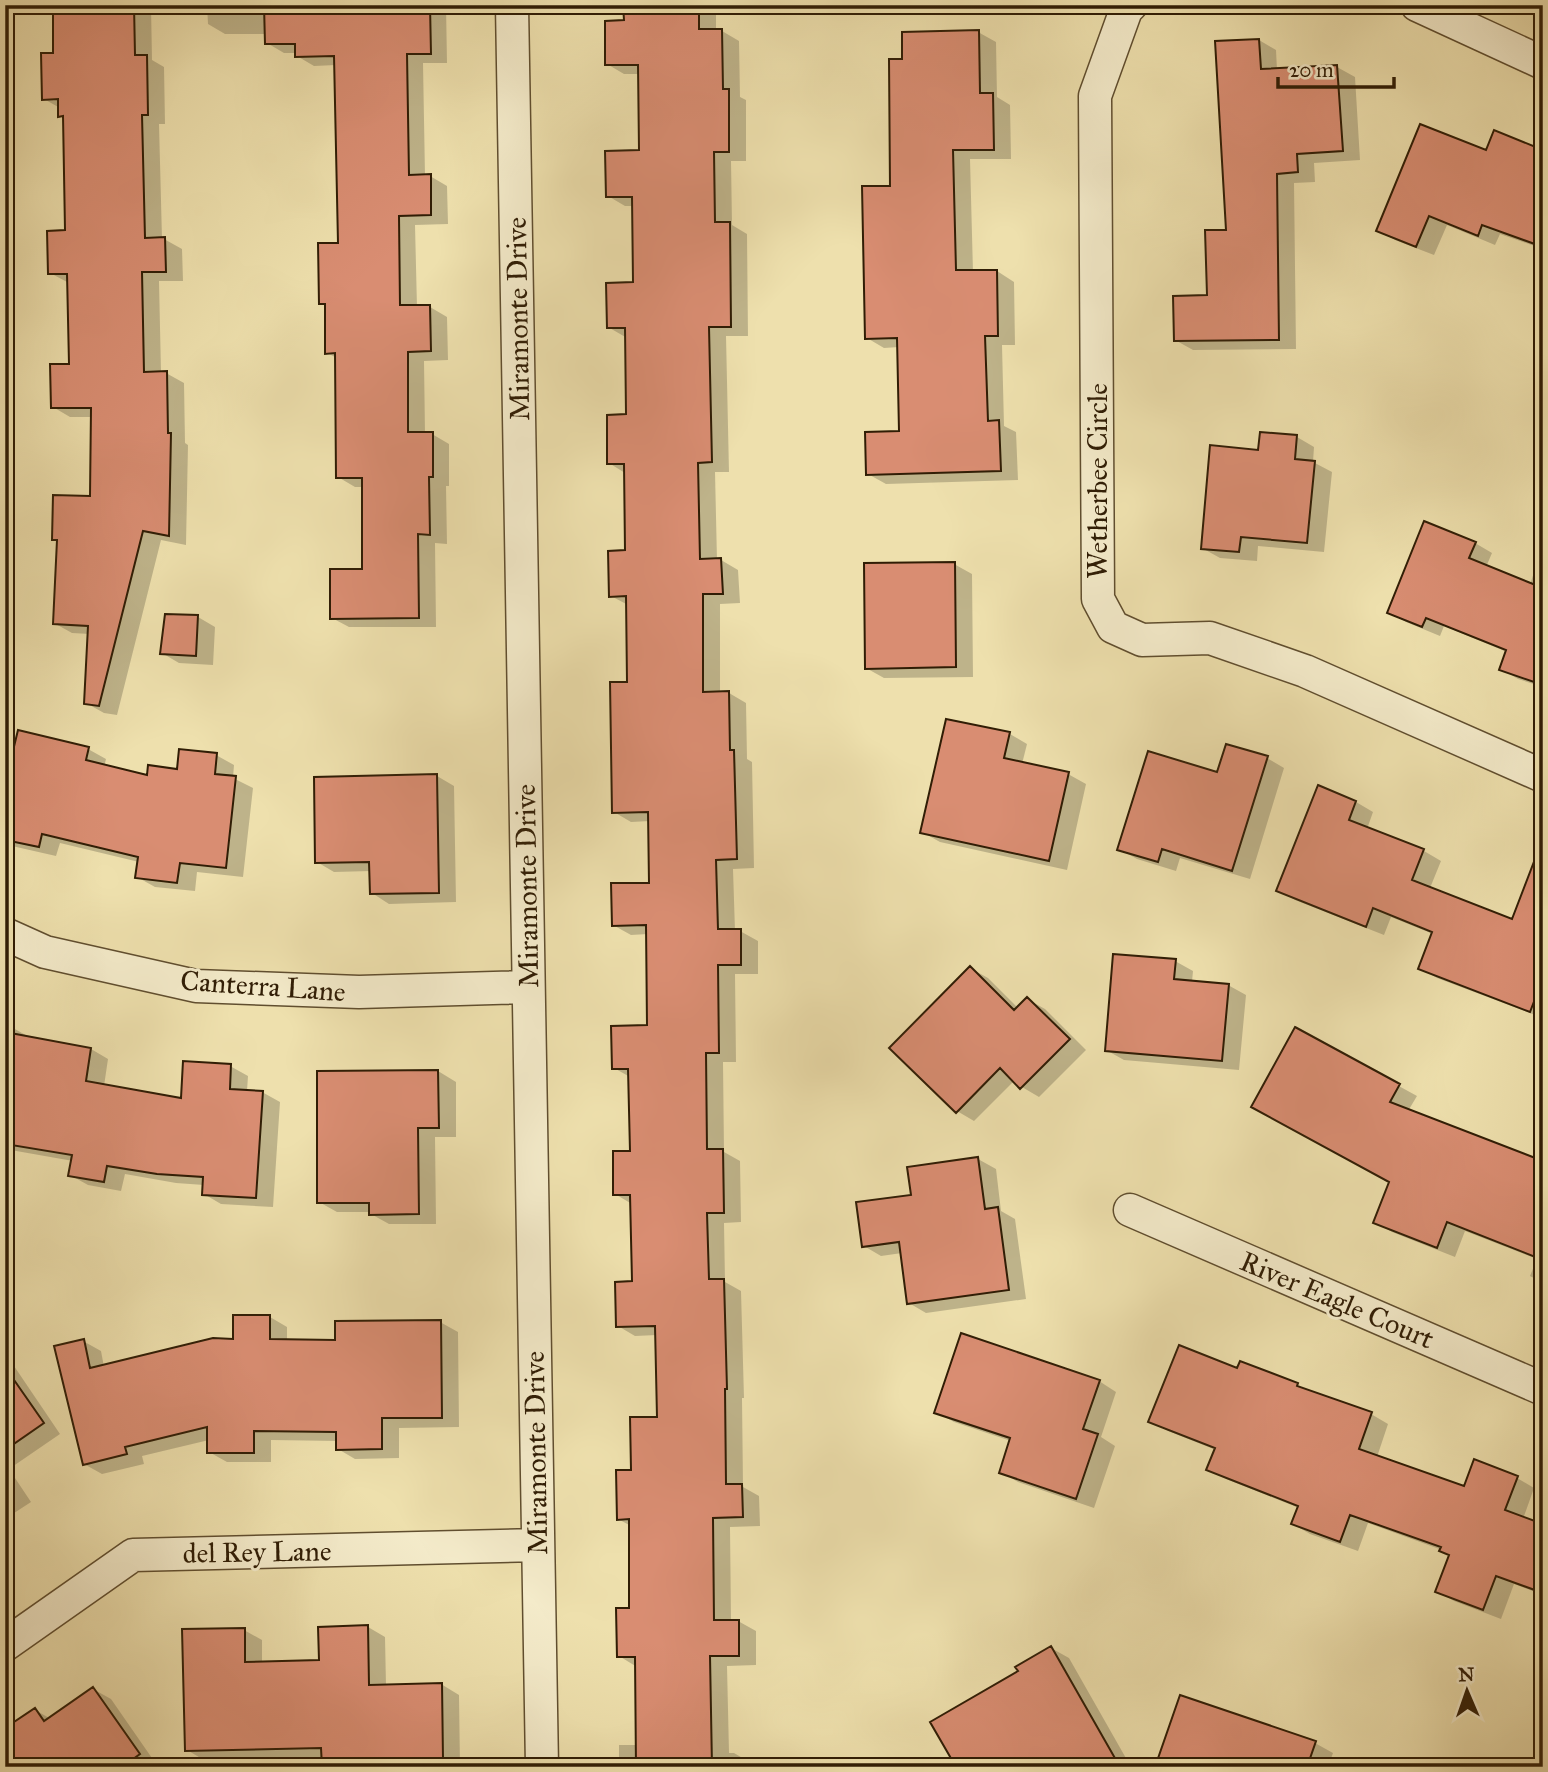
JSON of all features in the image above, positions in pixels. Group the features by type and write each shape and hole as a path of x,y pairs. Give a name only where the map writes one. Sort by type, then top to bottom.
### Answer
{"street":[{"name":"Miramonte Drive","path":"512,5 542,1767"},
{"name":"Wetherbee Circle","path":"1131,5 1125,10 1095,96 1098,600 1113,627 1142,640 1210,638 1305,671 1543,776"},
{"path":"1418,5 1543,63"},
{"name":"Canterra Lane","path":"5,934 44,951 196,986 359,992 528,987"},
{"name":"River Eagle Court","path":"1130,1210 1543,1389"},
{"name":"del Rey Lane","path":"5,1645 134,1555 538,1545"}],"building":[{"path":"53,5 134,5 135,55 147,55 148,115 142,115 145,238 165,237 166,272 142,272 144,372 167,371 168,433 171,433 169,536 143,531 99,706 84,704 88,626 53,624 57,540 52,540 53,495 90,496 91,408 51,408 50,364 69,364 67,274 48,274 47,231 65,230 63,116 58,117 58,99 42,100 41,53 53,53"},
{"path":"264,5 430,5 431,54 407,54 409,175 431,174 431,215 399,216 400,305 430,305 431,351 408,352 408,432 433,432 433,477 429,477 430,535 418,534 419,618 330,619 330,569 362,569 362,478 336,478 335,353 325,354 325,304 319,304 318,243 338,243 334,56 295,57 295,44 265,44"},
{"path":"623,5 699,5 699,29 722,29 723,89 729,89 729,152 714,152 715,222 730,222 731,327 709,327 712,462 698,463 700,559 721,558 723,594 703,594 703,692 729,691 730,750 734,750 737,859 716,860 718,929 741,929 741,965 718,965 719,1053 706,1053 707,1149 723,1149 724,1213 707,1213 709,1279 724,1279 726,1484 742,1484 743,1517 713,1518 714,1620 739,1620 739,1656 710,1656 712,1767 636,1767 635,1657 617,1657 616,1608 629,1608 629,1519 617,1520 616,1470 631,1470 630,1417 657,1417 655,1326 616,1327 615,1282 632,1281 630,1195 613,1195 613,1151 630,1151 628,1069 612,1069 611,1026 647,1025 646,925 612,926 611,883 649,883 648,812 612,813 610,682 627,682 626,596 609,597 608,551 625,550 624,464 607,464 607,415 626,414 625,328 607,328 606,283 633,282 632,197 606,197 605,151 639,150 638,65 605,65 605,21 624,20"},
{"path":"979,30 980,93 993,93 994,150 953,150 956,270 997,270 998,336 985,336 988,421 999,420 1001,471 866,475 865,432 899,431 897,338 865,339 862,186 890,186 889,59 902,59 902,32"},
{"path":"1259,39 1261,69 1337,65 1343,151 1297,154 1298,172 1277,174 1279,340 1174,341 1173,296 1207,295 1205,230 1226,230 1215,41"},
{"path":"1420,124 1486,150 1494,130 1543,150 1543,247 1482,225 1478,236 1429,216 1416,247 1376,231"},
{"path":"1260,432 1297,435 1295,459 1315,461 1307,543 1241,537 1239,552 1201,549 1210,445 1258,450"},
{"path":"1424,521 1476,542 1469,558 1543,588 1543,685 1499,670 1506,650 1426,618 1422,627 1387,613"},
{"path":"955,562 956,667 865,669 864,563"},
{"path":"165,614 198,615 196,656 160,654"},
{"path":"946,719 1010,732 1004,758 1069,772 1049,861 920,833"},
{"path":"18,730 89,747 86,760 147,775 148,765 177,769 179,749 217,753 215,774 236,776 226,868 180,863 177,883 135,878 138,857 42,834 39,847 5,840 5,784"},
{"path":"1226,744 1268,756 1232,871 1162,849 1158,862 1117,850 1148,751 1217,772"},
{"path":"437,774 439,893 370,894 369,862 315,863 314,777"},
{"path":"1318,785 1356,801 1349,820 1424,849 1412,880 1512,919 1540,846 1543,846 1543,978 1530,1012 1418,969 1432,932 1373,908 1366,927 1276,891"},
{"path":"1113,954 1176,959 1174,979 1229,984 1222,1061 1105,1051"},
{"path":"970,966 1014,1010 1027,997 1070,1039 1020,1089 1000,1068 956,1113 889,1048"},
{"path":"1295,1027 1400,1084 1390,1102 1543,1161 1543,1260 1447,1222 1437,1248 1373,1223 1389,1182 1251,1107"},
{"path":"5,1032 91,1048 86,1081 181,1098 183,1061 231,1064 230,1089 263,1091 256,1198 202,1195 203,1177 157,1174 107,1166 104,1182 68,1176 72,1155 5,1144"},
{"path":"438,1070 439,1128 418,1128 419,1214 369,1215 369,1203 317,1203 317,1071"},
{"path":"978,1157 985,1209 998,1207 1009,1290 907,1304 899,1242 862,1247 856,1202 911,1195 907,1167"},
{"path":"233,1315 270,1315 270,1339 335,1340 335,1321 441,1320 442,1418 382,1418 382,1449 336,1450 336,1432 254,1431 254,1453 207,1453 207,1427 125,1447 127,1454 83,1465 54,1346 84,1339 90,1368 213,1338 233,1339"},
{"path":"961,1333 1100,1380 1083,1429 1098,1434 1076,1499 999,1473 1010,1438 934,1413"},
{"path":"1179,1345 1237,1368 1240,1361 1298,1383 1297,1386 1372,1412 1359,1449 1464,1486 1474,1459 1518,1476 1505,1510 1543,1524 1543,1593 1496,1576 1483,1610 1435,1592 1449,1555 1439,1551 1441,1547 1350,1515 1340,1542 1291,1524 1298,1506 1206,1470 1215,1448 1148,1422"},
{"path":"5,1367 44,1423 5,1450"},
{"path":"368,1625 369,1685 442,1683 443,1759 360,1760 360,1767 322,1767 321,1748 185,1751 182,1629 245,1628 245,1662 319,1660 318,1627"},
{"path":"1051,1646 1120,1767 956,1767 930,1722 1018,1671 1015,1667"},
{"path":"93,1687 140,1754 122,1767 21,1767 5,1745 5,1728 35,1708 44,1721"},
{"path":"1180,1695 1316,1741 1307,1767 1155,1767"}]}
